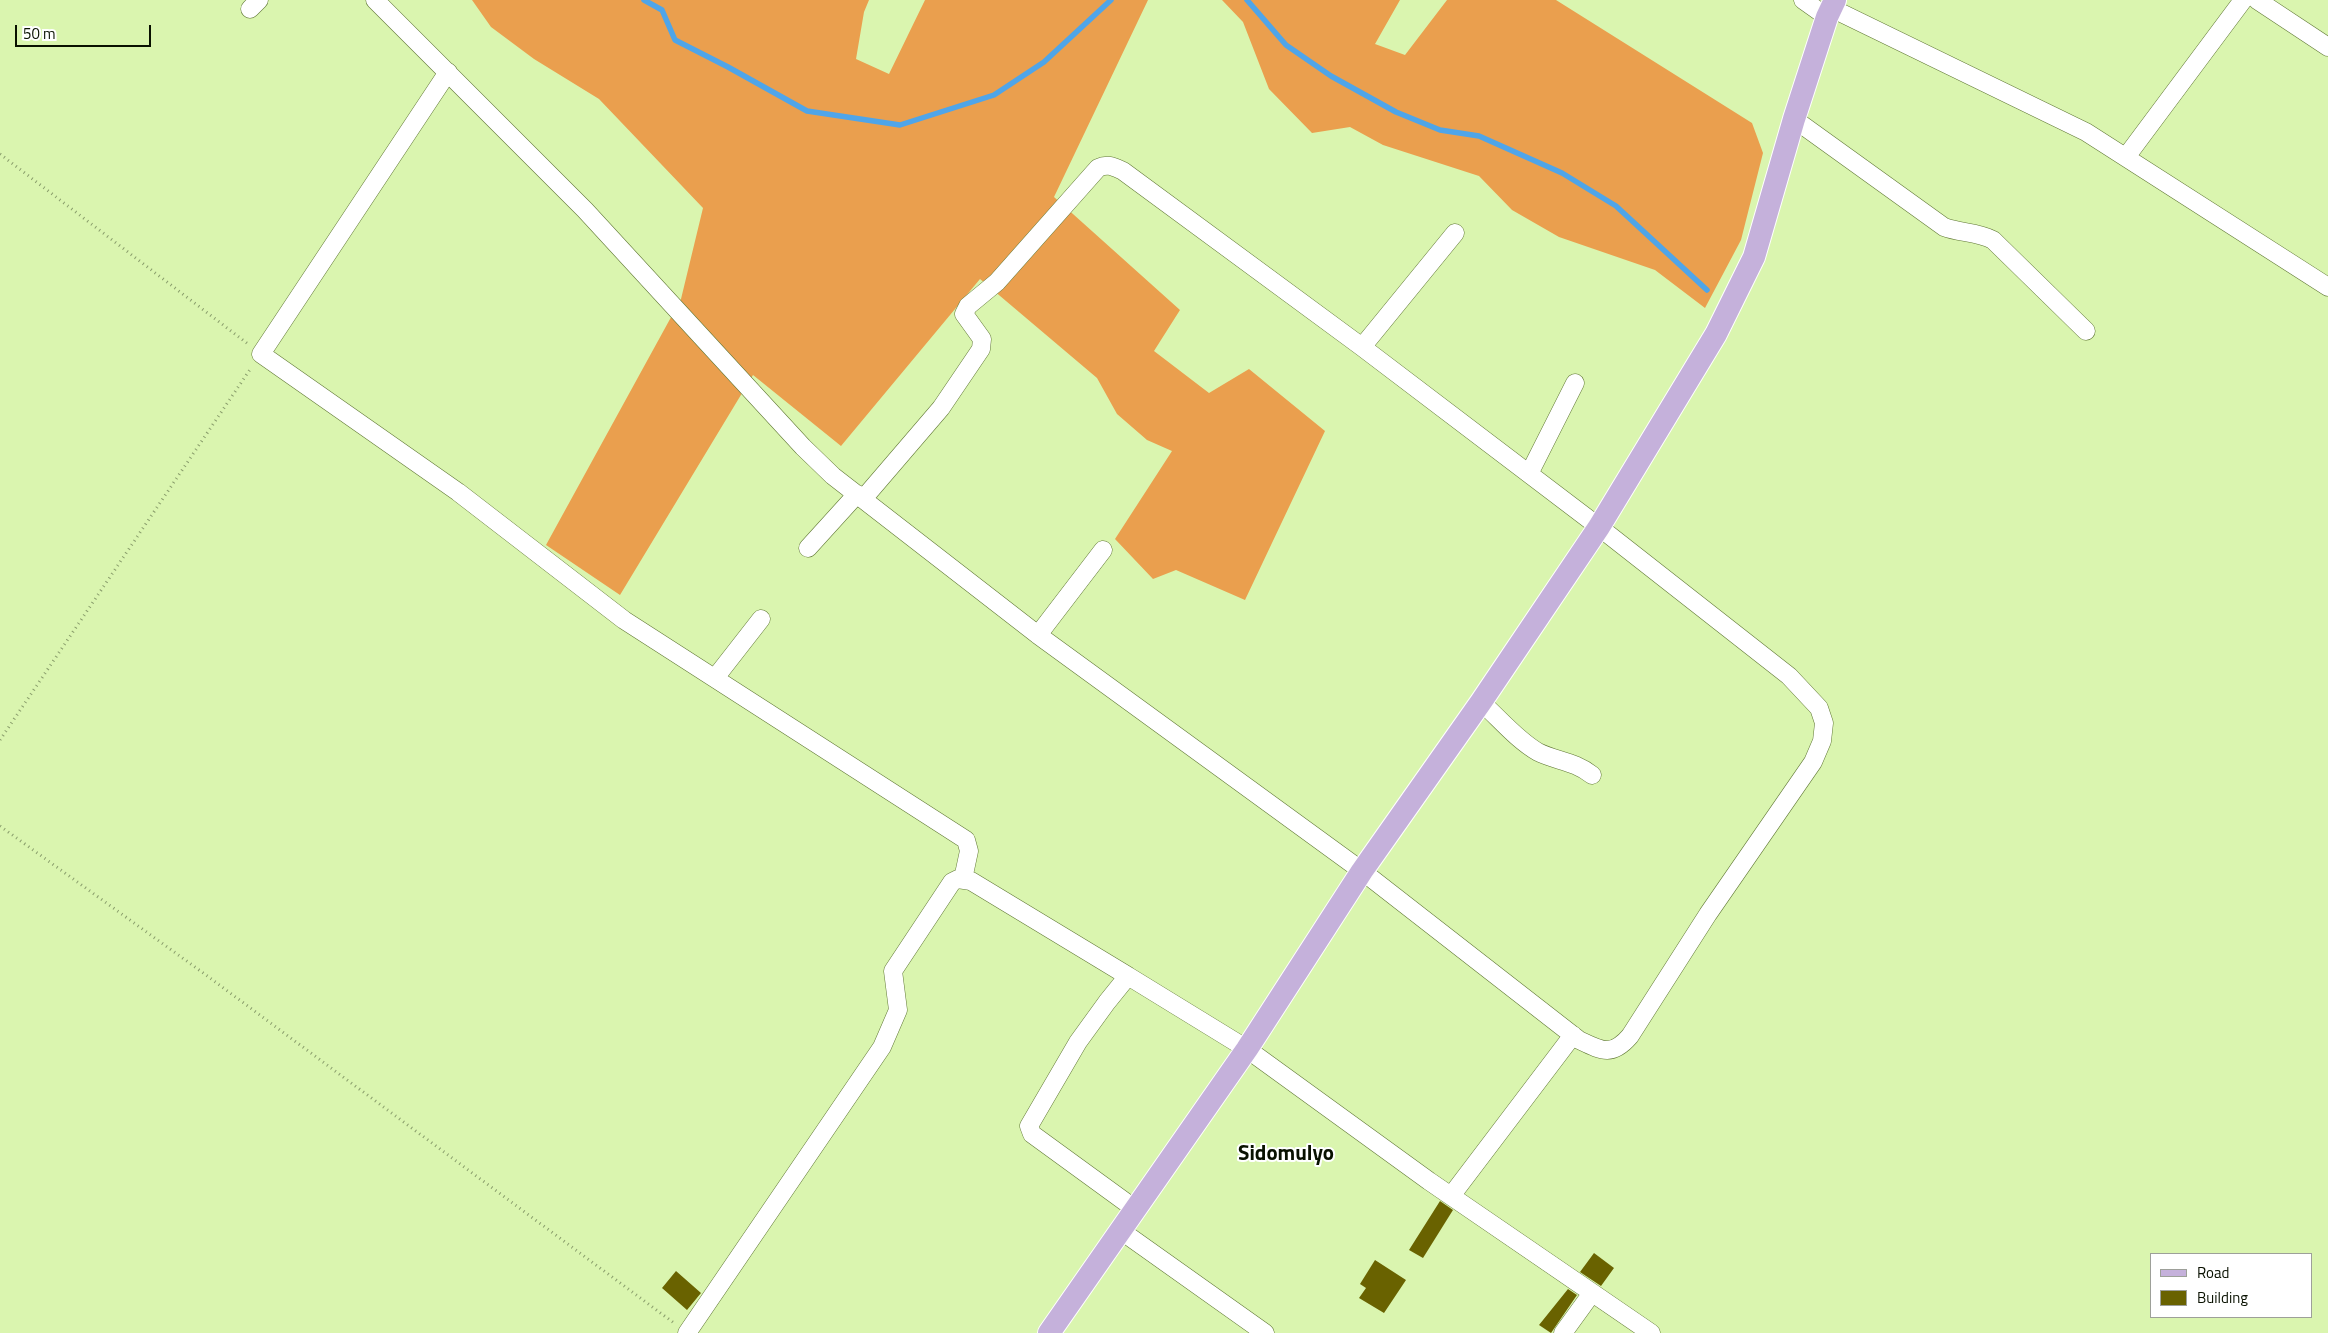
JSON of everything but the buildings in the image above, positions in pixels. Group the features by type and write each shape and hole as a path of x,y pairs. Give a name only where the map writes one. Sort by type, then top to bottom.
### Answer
{"main road":[{"path":"1049,1333 1247,1049 1362,871 1481,702 1599,527 1716,334 1754,257 1794,119 1831,9"}],"street":[{"path":"375,0 585,210 803,447 833,476 860,497 1038,635 1362,871 1573,1035 1588,1044 1606,1050 1615,1050 1630,1036 1708,914 1813,762 1822,741 1824,723 1819,708 1789,676 1599,527 1362,347 1123,171 1105,164 1098,168 997,282 968,306 964,314 982,338 981,349 941,408 860,497 808,548"},
{"path":"1803,0 1831,9 2086,132 2328,287"},
{"path":"2126,157 2243,0"},
{"path":"2257,0 2328,46"},
{"path":"448,72 261,354 458,492 624,620 966,840 969,851 963,879"},
{"path":"1794,119 1944,227 1982,235 1993,240 2086,331"},
{"path":"1362,347 1455,233"},
{"path":"1529,474 1575,383"},
{"path":"1038,635 1104,550"},
{"path":"715,678 761,619"},
{"path":"1481,702 1531,748 1542,754 1580,766 1592,775"},
{"path":"687,1333 882,1047 898,1010 893,978 896,965 948,886 958,879 971,881 1247,1049 1451,1196 1651,1333"},
{"path":"1128,976 1106,1002 1078,1042 1029,1126 1032,1134 1135,1209"},
{"path":"1451,1196 1573,1035"},
{"path":"1120,1230 1265,1333"},
{"path":"1563,1333 1592,1293"}],"path":[{"path":"0,154 261,354 0,740"},
{"path":"0,826 206,975 687,1333"}],"shaded area":[{"path":"472,0 869,0 864,12 856,59 889,74 925,0 1148,0 1054,197 1180,310 1154,351 1209,393 1249,369 1325,431 1245,600 1176,570 1153,579 1115,539 1172,451 1147,440 1117,414 1097,378 980,279 841,446 753,375 620,595 546,545 681,299 703,208 599,99 534,59 491,27"},
{"path":"1222,0 1400,0 1375,44 1405,55 1447,0 1556,0 1752,123 1763,153 1741,240 1705,308 1655,270 1559,237 1512,210 1479,176 1383,145 1350,127 1312,133 1269,89 1243,22"}],"waterway":[{"path":"644,0 662,10 675,40 807,111 900,125 994,95 1044,62 1111,0"},
{"path":"1247,0 1286,45 1331,76 1396,112 1440,130 1479,136 1562,173 1616,206 1707,290"}],"district":[{"name":"Sidomulyo","path":"1286,1155"}]}
